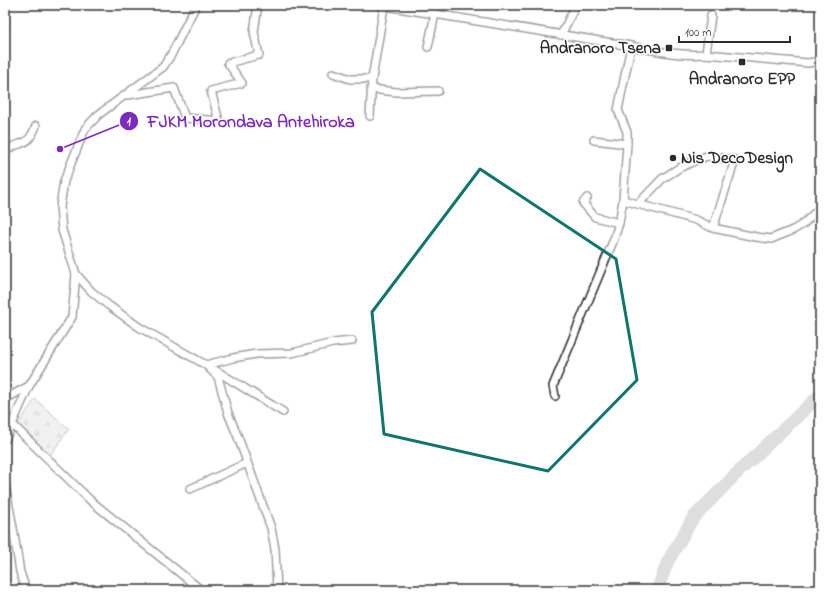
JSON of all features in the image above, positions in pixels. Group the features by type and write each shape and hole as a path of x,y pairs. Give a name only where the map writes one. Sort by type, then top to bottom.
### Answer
{"street":[{"path":"5,440 8,423 72,317 76,274 62,230 60,207 64,181 85,129 98,115 163,67 196,5"},
{"path":"126,95 174,88 185,118 219,121 211,91 242,83 228,63 259,55 254,32 258,5"},
{"path":"561,35 576,5"},
{"path":"370,116 372,79 382,6 631,46 667,54 706,54 808,63 820,61"},
{"path":"428,47 435,14"},
{"path":"706,54 711,15"},
{"path":"555,396 553,386 606,259 619,223 623,200 627,132 618,110 631,46"},
{"path":"333,73 350,79 372,79"},
{"path":"371,89 396,92 438,91"},
{"path":"5,152 10,147 27,142 36,126"},
{"path":"594,140 627,144"},
{"path":"638,204 662,180 679,168 699,159 707,156 736,160 714,228"},
{"path":"587,198 583,203 595,217 619,223"},
{"path":"623,200 696,220 714,228 771,239 803,224 820,208"},
{"path":"76,274 91,291 108,305 139,326 206,364 283,412"},
{"path":"206,364 256,354 292,353 333,343 352,341"},
{"path":"206,364 218,377 228,413 271,528 278,590"},
{"path":"5,398 29,386"},
{"path":"8,423 92,501 201,590"},
{"path":"190,489 247,463"},
{"path":"5,485 14,528 20,572 26,590"}],"highlighted area":[{"path":"480,169 616,259 637,380 548,471 384,434 372,312"}],"green space":[{"path":"35,399 69,429 49,457 17,426"}],"waterway":[{"path":"657,590 668,561 693,518 735,475 820,395"}],"place":[{"name":"Andranoro Tsena","path":"669,48"},
{"name":"Andranoro EPP","path":"742,62"},
{"name":"FJKM Morondava Antehiroka","path":"60,149"},
{"name":"Nis DecoDesign","path":"673,158"}]}
